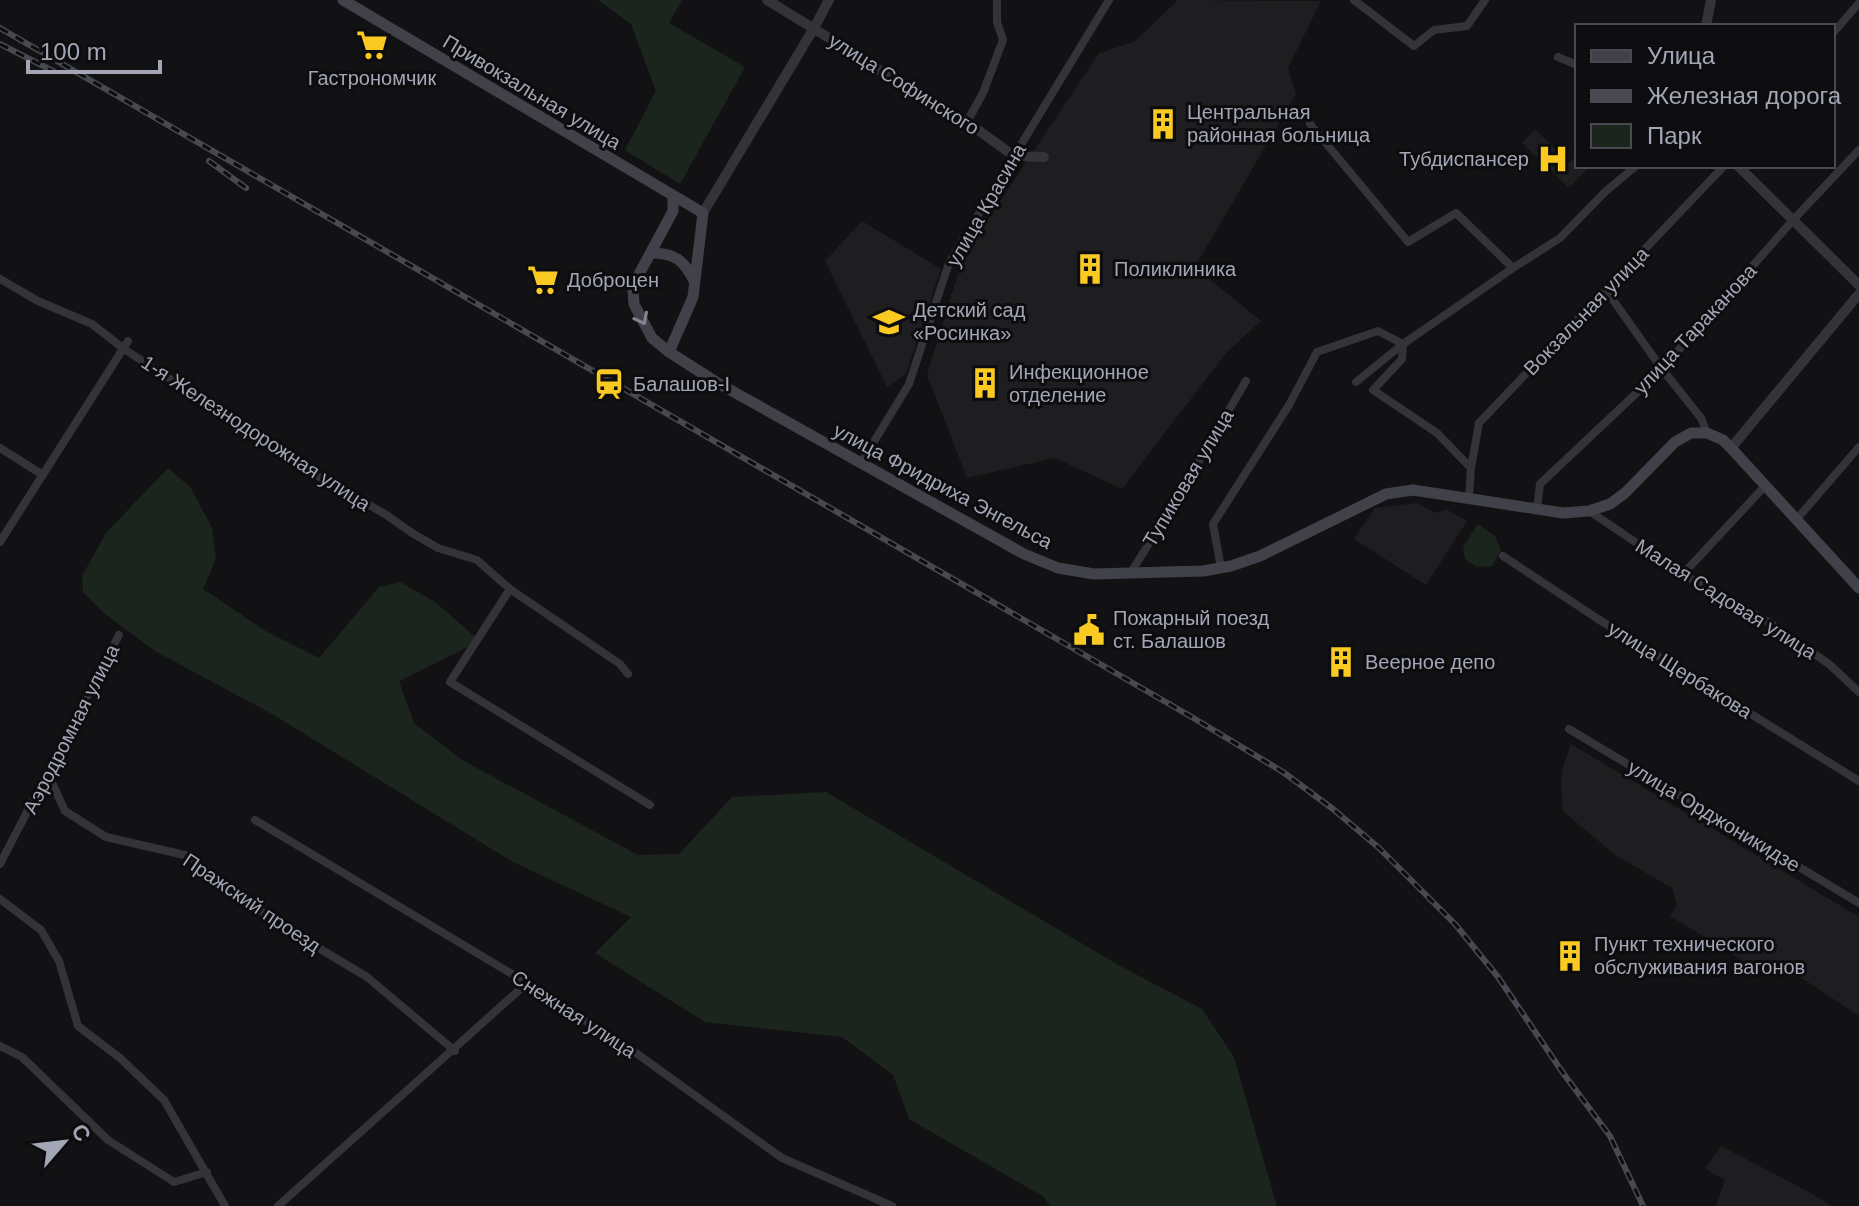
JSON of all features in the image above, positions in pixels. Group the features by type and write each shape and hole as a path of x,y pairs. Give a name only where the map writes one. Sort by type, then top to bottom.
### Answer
{"main road":[{"name":"Привокзальная улица","path":"343,0 364,5 703,213"},
{"path":"673,197 673,211 651,253 668,253 687,266 695,281"},
{"path":"669,352 693,297 703,213"},
{"name":"улица Фридриха Энгельса","path":"651,253 637,278 633,290 634,304 652,338 669,352 716,382 1024,554 1058,568 1094,574 1221,568 1260,556 1386,494 1413,490 1563,513 1589,511"},
{"path":"1589,511 1610,504 1625,493 1675,442 1691,433 1707,433 1723,440 1731,448 1859,588"}],"street":[{"name":"улица Софинского","path":"767,0 929,103 967,122 1014,156"},
{"path":"703,213 829,0"},
{"path":"967,122 983,93 1003,40 997,22 997,0"},
{"name":"улица Красина","path":"861,463 909,384 949,263 1109,0"},
{"path":"1354,0 1414,46 1434,30 1467,26 1485,0"},
{"path":"1706,24 1711,0"},
{"path":"1835,31 1859,4 1853,0"},
{"path":"1558,57 1575,64"},
{"path":"1310,124 1408,242 1456,213 1513,268"},
{"name":"улица Тараканова","path":"1537,508 1540,484 1662,369 1859,150"},
{"path":"1014,156 1044,157"},
{"path":"1356,382 1403,344 1560,238 1634,168"},
{"name":"Вокзальная улица","path":"1469,497 1479,423 1722,168"},
{"path":"1740,168 1859,285"},
{"name":"1-я Железнодорожная улица","path":"0,279 38,301 92,324 318,476 412,533 438,548 477,560 510,589 620,664 628,674"},
{"path":"1606,290 1701,418 1707,433"},
{"path":"1731,448 1859,294"},
{"path":"1221,568 1213,524 1289,405 1317,352 1378,331 1403,344"},
{"path":"1403,344 1402,359 1373,390 1437,433 1471,468"},
{"path":"0,542 126,345"},
{"name":"Тупиковая улица","path":"1130,574 1246,381"},
{"path":"1796,520 1859,447"},
{"path":"0,448 43,475"},
{"path":"1683,574 1765,486"},
{"name":"Малая Садовая улица","path":"1589,511 1683,574 1770,623 1829,664 1859,692"},
{"name":"улица Щербакова","path":"1503,556 1598,619 1859,781"},
{"path":"510,589 450,682 650,805"},
{"name":"Аэродромная улица","path":"0,864 119,635"},
{"name":"улица Орджоникидзе","path":"1569,729 1859,903"},
{"name":"Пражский проезд","path":"48,774 65,811 106,837 189,856 226,887 270,917 367,977 454,1050"},
{"name":"Снежная улица","path":"255,820 527,983 636,1053 782,1158 892,1206"},
{"path":"0,899 41,930 59,961 78,1026 120,1058 164,1100 225,1206"},
{"path":"278,1206 527,983"},
{"path":"0,1046 22,1057 108,1140 174,1182 207,1172"}],"shaded area":[{"path":"1178,0 1321,1 1288,68 1296,94 1195,267 1261,321 1226,353 1122,489 1055,458 967,478 927,375 963,257 1099,53 1134,42"},
{"name":"Тубдиспансер","path":"1535,129 1569,163 1575,157 1575,168 1588,168 1569,188 1522,143"},
{"name":"Детский сад «Росинка»","path":"862,221 941,269 906,374 887,387 825,261"},
{"path":"1417,503 1435,513 1446,509 1467,521 1426,585 1354,539 1375,508"},
{"path":"1571,744 1859,917 1859,1016 1803,979 1744,961 1670,916 1677,905 1672,888 1615,855 1563,811 1561,782"},
{"path":"1721,1146 1832,1206 1716,1206 1725,1180 1705,1169"}],"green space":[{"path":"598,0 682,0 669,23 745,67 680,184 625,150 656,91 631,24"},
{"path":"168,468 191,488 212,528 216,559 203,589 267,632 319,658 379,587 400,582 435,602 480,641 399,681 414,723 462,760 638,855 679,854 732,797 826,792 1120,966 1202,1009 1234,1057 1277,1206 1050,1206 1044,1197 909,1119 893,1075 842,1037 705,1022 595,953 631,917 513,862 272,714 155,651 105,614 83,592 82,576 106,533"},
{"path":"1478,524 1495,536 1501,550 1492,566 1477,567 1465,559 1463,547"}],"railway":[{"path":"0,28 1283,772 1379,848 1455,924 1498,977 1610,1136 1643,1206"},
{"path":"0,44 53,71"},
{"path":"209,161 246,188"}],"place":[{"name":"Гастрономчик","path":"372,45"},
{"name":"Центральная районная больница","path":"1163,124"},
{"name":"Тубдиспансер","path":"1553,159"},
{"name":"Поликлиника","path":"1090,269"},
{"name":"Доброцен","path":"543,280"},
{"name":"Детский сад «Росинка»","path":"889,322"},
{"name":"Инфекционное отделение","path":"985,383"},
{"name":"Балашов-I","path":"609,384"},
{"name":"Пожарный поезд ст. Балашов","path":"1089,630"},
{"name":"Веерное депо","path":"1341,662"},
{"name":"Пункт технического обслуживания вагонов","path":"1570,956"}]}
